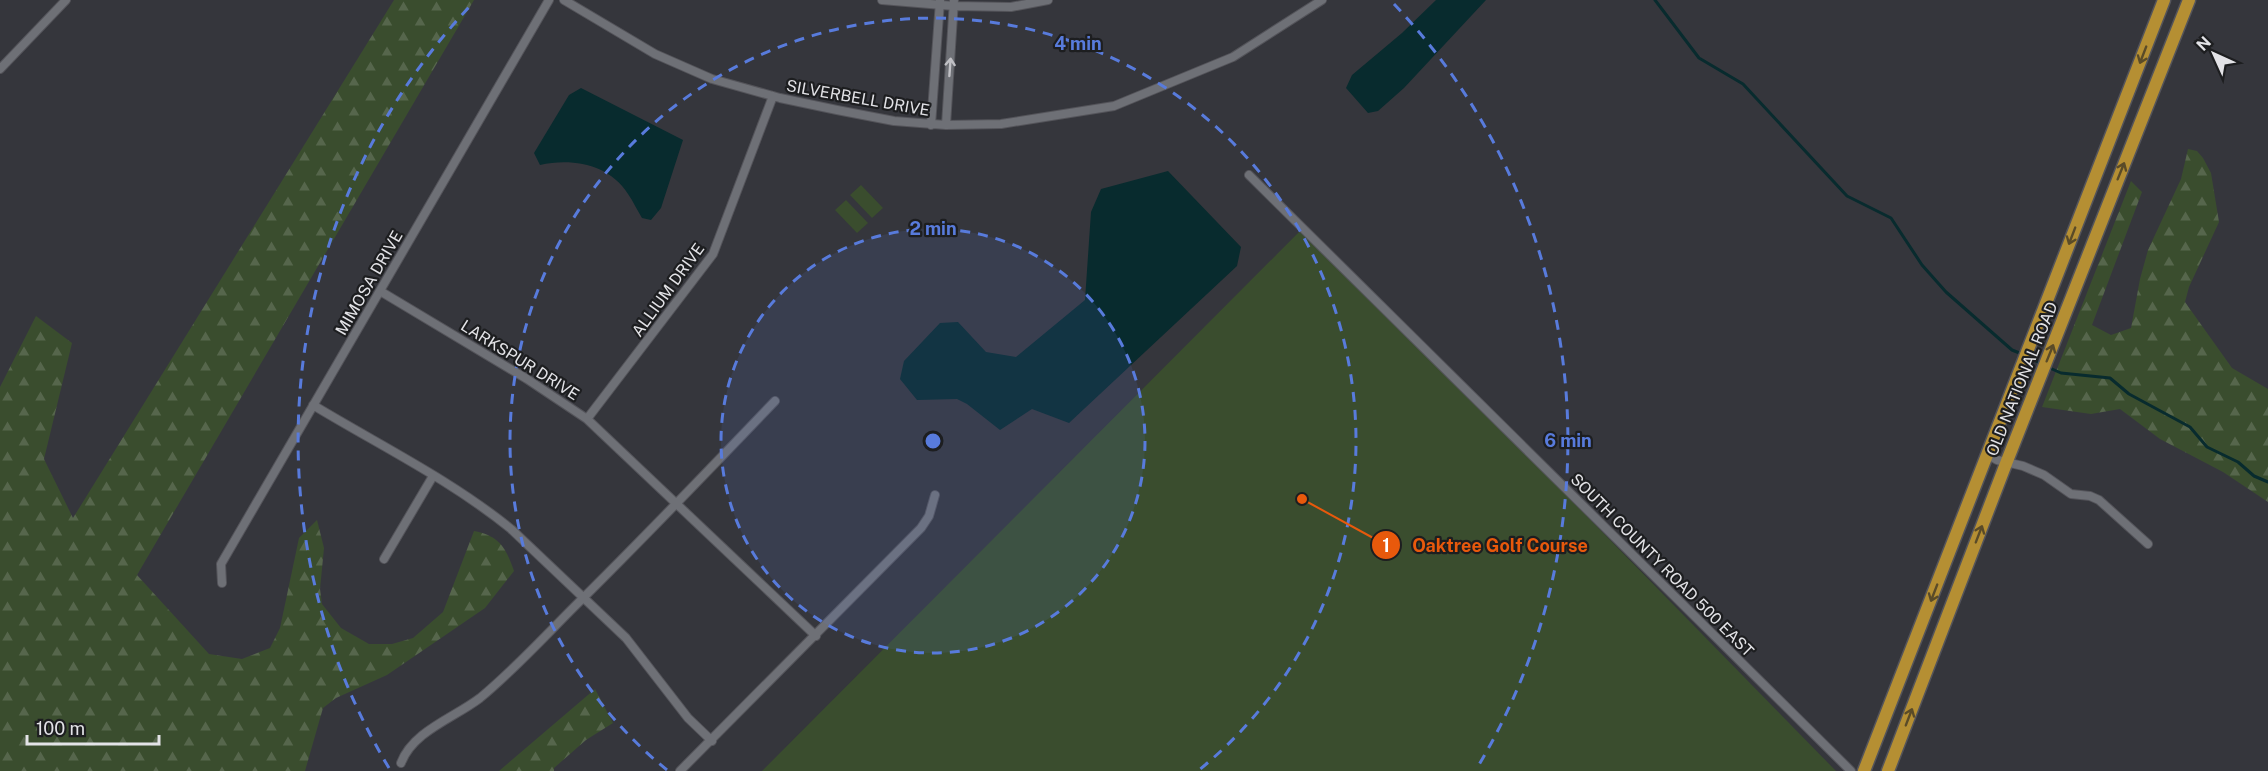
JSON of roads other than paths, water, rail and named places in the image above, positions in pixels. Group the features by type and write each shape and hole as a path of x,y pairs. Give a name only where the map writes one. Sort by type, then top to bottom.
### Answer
{"main road":[{"name":"OLD NATIONAL ROAD","path":"1864,771 2164,0"},
{"name":"OLD NATIONAL ROAD","path":"1888,771 2007,461 2189,0"}],"street":[{"path":"0,69 66,0"},
{"name":"MIMOSA DRIVE","path":"222,583 221,564 549,0"},
{"name":"SILVERBELL DRIVE","path":"564,0 655,54 712,79 773,96 894,121 931,125 1001,124 1114,106 1233,57 1322,0"},
{"path":"882,0 1011,6 1048,0"},
{"path":"931,125 940,2"},
{"path":"946,125 954,3"},
{"name":"ALLIUM DRIVE","path":"587,419 713,254 773,96"},
{"name":"SOUTH COUNTY ROAD 500 EAST","path":"1249,175 1851,771"},
{"name":"LARKSPUR DRIVE","path":"380,291 527,379 587,419 816,636"},
{"path":"401,763 405,752 416,740 469,706 489,690 677,503 775,400"},
{"path":"313,405 493,514 626,638 687,718 712,741"},
{"path":"1988,456 2044,475 2071,494 2090,496 2099,500 2148,544"},
{"path":"384,559 433,476"},
{"path":"680,771 921,528 929,516 935,495"}],"water":[{"path":"1436,0 1486,0 1404,88 1378,111 1368,113 1346,88 1352,75 1402,33"},
{"path":"581,88 683,140 661,208 651,220 642,218 620,184 600,170 565,162 540,165 534,153 569,95"},
{"path":"1168,171 1241,247 1237,266 1069,423 1032,409 1000,430 957,399 917,400 900,379 904,361 940,323 958,322 986,352 1016,357 1085,300 1091,212 1101,189"}],"waterway":[{"path":"1655,0 1699,58 1743,84 1847,196 1891,218 1922,265 1946,292 2012,350 2022,354"},
{"path":"2028,357 2038,362"},
{"path":"2052,369 2061,373 2110,378 2129,394 2190,427 2207,447 2238,462 2254,476 2268,482"}],"place":[{"name":"Oaktree Golf Course","path":"1302,499"}]}
